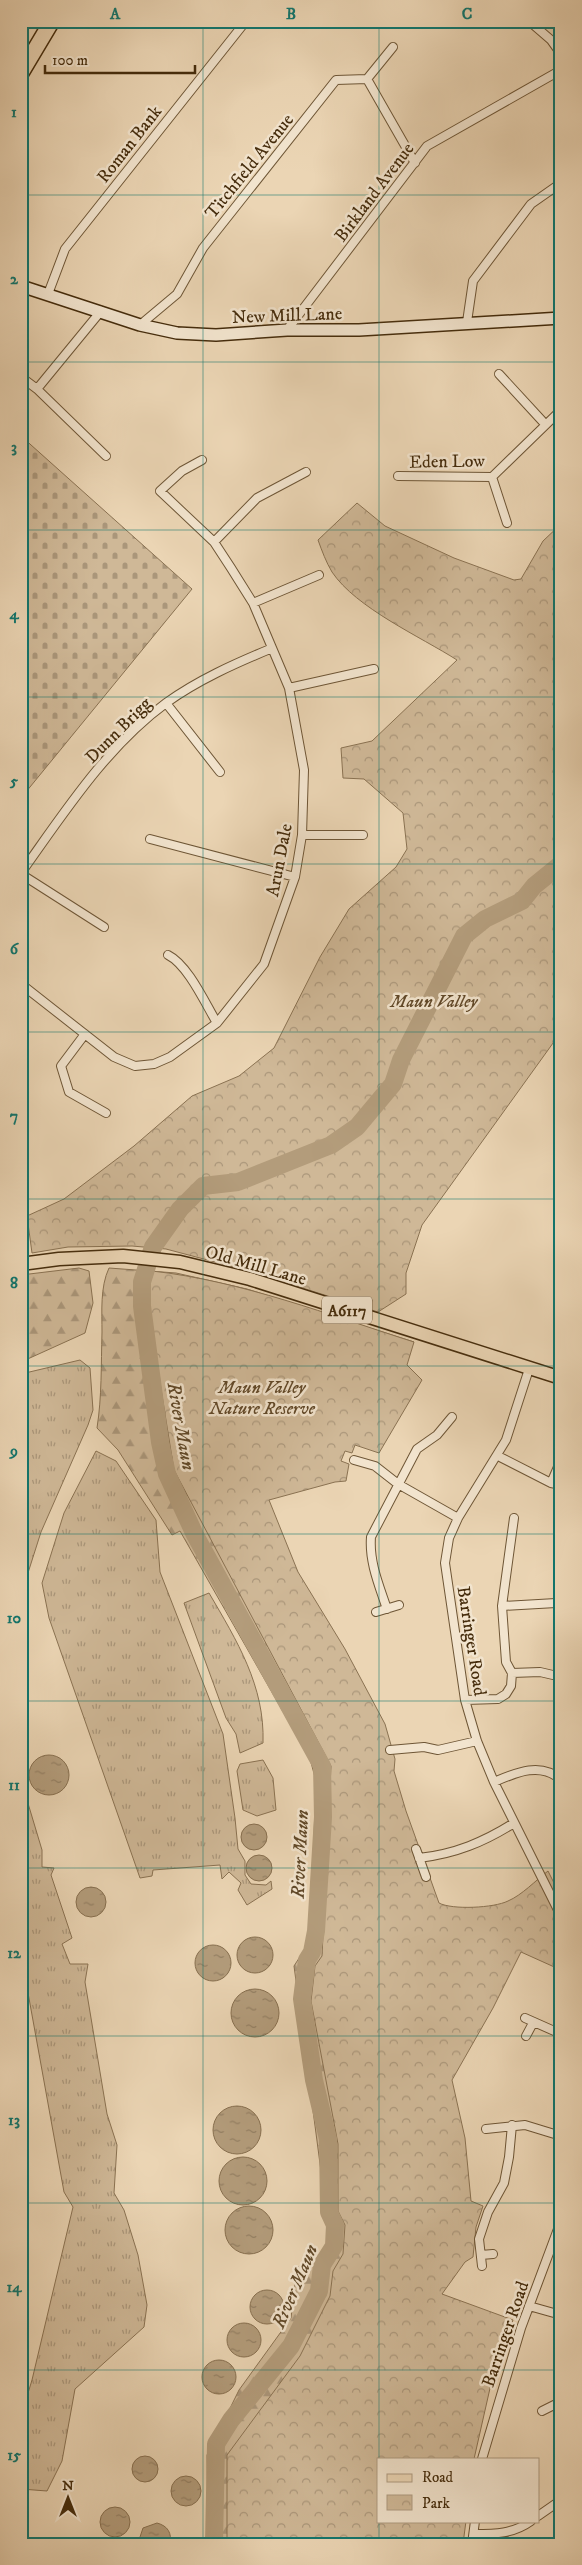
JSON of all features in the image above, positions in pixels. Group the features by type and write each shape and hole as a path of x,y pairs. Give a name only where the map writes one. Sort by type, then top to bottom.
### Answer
{"highway":[{"path":"21,73 52,21"}],"main road":[{"name":"Old Mill Lane","path":"21,1264 78,1258 136,1257 164,1260 250,1279 561,1378"}],"street":[{"name":"Roman Bank","path":"48,294 66,250 246,21"},
{"path":"529,21 551,40 561,54"},
{"path":"393,47 367,79 415,163"},
{"name":"Birkland Avenue","path":"287,330 427,146 561,70"},
{"name":"Titchfield Avenue","path":"140,325 177,294 203,248 336,80 367,79"},
{"path":"467,322 473,281 531,204 561,183"},
{"name":"New Mill Lane","path":"21,286 140,325 177,333 216,335 287,330 359,330 467,322 561,318"},
{"path":"37,389 101,312"},
{"path":"499,374 545,424"},
{"path":"21,378 37,389 106,456"},
{"name":"Eden Low","path":"398,476 492,477 561,410"},
{"name":"Arun Dale","path":"21,984 114,1057 135,1066 154,1064 170,1057 217,1022 264,964 295,877 302,835 304,770 290,688 270,649 253,603 214,542 160,491 182,472 202,460"},
{"path":"214,542 257,498 306,472"},
{"path":"492,477 507,523"},
{"path":"253,603 319,575"},
{"name":"Dunn Brigg","path":"21,873 64,812 103,763 131,734 166,703 199,681 270,649"},
{"path":"290,688 374,668"},
{"path":"166,703 220,772"},
{"path":"302,835 363,835"},
{"path":"150,838 295,877"},
{"path":"21,873 104,927"},
{"path":"168,955 175,958 184,970 217,1022"},
{"path":"85,1034 62,1066 69,1092 106,1113"},
{"name":"Barringer Road","path":"529,1369 516,1412 498,1456 458,1518 449,1538 445,1563 465,1700 477,1742 494,1782 561,1916"},
{"path":"387,1609 370,1552 371,1537 417,1449 437,1435 452,1417"},
{"path":"498,1456 551,1483 561,1485"},
{"path":"354,1460 374,1466 398,1484 458,1518"},
{"path":"551,1483 561,1460"},
{"path":"465,1700 498,1699 506,1694 511,1686 512,1673 506,1662 502,1606 514,1518"},
{"path":"502,1606 556,1602"},
{"path":"376,1612 399,1605"},
{"path":"512,1673 540,1672 553,1675"},
{"path":"390,1750 424,1747 438,1750 477,1742"},
{"path":"494,1782 523,1770 541,1770 561,1780"},
{"path":"420,1858 445,1855 466,1848 489,1839 514,1823"},
{"path":"416,1849 426,1877"},
{"path":"524,2018 561,2034"},
{"path":"526,2036 534,2023"},
{"path":"482,2266 479,2239 488,2212 504,2183 510,2157 512,2125"},
{"path":"486,2129 525,2125 561,2136"},
{"name":"Barringer Road","path":"482,2458 504,2378 561,2221"},
{"path":"480,2255 493,2254"},
{"path":"529,2306 561,2315"},
{"path":"542,2411 560,2401"},
{"path":"540,2515 561,2500"},
{"path":"472,2544 475,2522"},
{"path":"474,2534 500,2534 516,2531 530,2522"}],"green space":[{"path":"21,436 192,589 21,798"},
{"name":"Maun Valley","path":"357,503 385,526 454,558 514,580 521,579 543,541 561,524 561,1010 555,1021 561,1026 561,1032 422,1225 406,1273 406,1294 378,1312 249,1271 166,1249 132,1246 68,1247 32,1253 27,1216 64,1199 134,1146 192,1096 239,1076 274,1048 320,957 349,909 396,867 407,849 403,813 364,779 343,778 341,748 372,741 457,660 373,610 357,598 332,572 318,540"},
{"path":"79,1268 89,1271 93,1303 85,1333 21,1362 21,1275"},
{"path":"109,1268 176,1273 247,1289 414,1342 236,1471 346,1664 387,2109 290,2544 204,2544 208,2530 207,2455 239,2390 291,2318 297,2267 332,2255 294,1966 310,1941 316,1781 310,1759 180,1531 172,1535 118,1450 97,1428 101,1380 102,1300 104,1283"},
{"name":"Maun Valley Nature Reserve","path":"152,1271 186,1276 285,1300 414,1342 407,1365 422,1380 379,1453 355,1445 352,1453 345,1451 341,1461 349,1464 346,1481 335,1482 269,1500 298,1572 345,1649 385,1724 395,1759 394,1771 406,1811 439,1903 453,1907 483,1907 502,1903 518,1895 548,1871 561,1897 561,1970 521,1952 493,2008 452,2080 465,2138 471,2201 483,2206 476,2227 473,2257 465,2262 442,2294 513,2320 493,2375 474,2458 377,2458 377,2522 466,2522 463,2544 227,2544 227,2455 300,2356 330,2296 333,2271 343,2254 345,2225 338,2211 338,2144 311,2001 315,1966 322,1956 331,1766 174,1470 148,1308 147,1286"},
{"path":"80,1360 90,1368 93,1410 41,1532 27,1576 21,1578 21,1374"},
{"path":"96,1451 116,1461 156,1520 160,1572 223,1734 238,1849 245,1861 245,1875 251,1884 266,1885 271,1881 272,1889 247,1905 238,1890 241,1883 229,1872 222,1879 220,1865 153,1870 152,1876 140,1878 49,1618 42,1583 64,1513"},
{"path":"209,1593 239,1647 254,1683 259,1702 263,1743 240,1753 236,1734 226,1718 184,1603"},
{"path":"263,1760 273,1778 276,1810 257,1816 243,1810 237,1771 240,1764"},
{"path":"21,1780 42,1850 42,1867 54,1868 51,1875 72,1938 62,1944 70,1964 88,1964 85,1982 107,2114 117,2145 114,2193 124,2210 138,2255 147,2305 144,2327 75,2389 62,2461 47,2491 21,2489 21,2416 32,2380 73,2207 64,2192 21,1954 23,1923 21,1907"}],"water":[{"path":"53,1755 60,1758 66,1764 69,1775 68,1783 60,1792 53,1795 45,1795 38,1792 30,1783 29,1771 32,1764 41,1756"},
{"path":"254,1824 263,1828 267,1837 263,1846 254,1850 245,1846 241,1837 245,1828"},
{"path":"259,1855 268,1859 272,1868 268,1877 259,1881 250,1877 246,1868 250,1859"},
{"path":"91,1887 97,1888 105,1896 105,1908 97,1916 91,1917 85,1916 77,1908 76,1902 77,1896 85,1888"},
{"path":"255,1937 267,1943 273,1955 267,1967 255,1973 243,1967 237,1955 243,1943"},
{"path":"213,1945 225,1951 231,1963 225,1975 213,1981 201,1975 195,1963 201,1951"},
{"path":"255,1989 264,1991 272,1996 277,2004 279,2013 277,2022 272,2030 264,2035 255,2037 246,2035 238,2030 233,2022 231,2013 233,2004 238,1996 246,1991"},
{"path":"237,2106 246,2108 254,2113 259,2121 261,2130 259,2139 254,2147 246,2152 237,2154 228,2152 220,2147 215,2139 213,2130 215,2121 220,2113 228,2108"},
{"path":"243,2157 252,2159 260,2164 265,2172 267,2181 265,2190 260,2198 252,2203 243,2205 234,2203 226,2198 221,2190 219,2181 221,2172 226,2164 234,2159"},
{"path":"249,2206 258,2208 266,2213 271,2221 273,2230 271,2239 266,2247 258,2252 249,2254 240,2252 232,2247 227,2239 225,2230 227,2221 232,2213 240,2208"},
{"path":"267,2290 274,2291 279,2295 283,2300 283,2314 279,2319 274,2323 267,2324 260,2323 255,2319 251,2314 250,2307 251,2300 255,2295 260,2291"},
{"path":"244,2323 251,2324 256,2328 260,2333 260,2347 256,2352 251,2356 244,2357 237,2356 232,2352 228,2347 227,2340 228,2333 232,2328 237,2324"},
{"path":"219,2360 226,2361 231,2365 235,2370 235,2384 231,2389 226,2393 219,2394 212,2393 207,2389 203,2384 202,2377 203,2370 207,2365 212,2361"},
{"path":"145,2456 154,2460 158,2469 154,2478 145,2482 136,2478 132,2469 136,2460"},
{"path":"186,2476 197,2480 201,2491 197,2502 186,2506 175,2502 171,2491 175,2480"},
{"path":"115,2507 126,2511 130,2522 126,2533 115,2537 104,2533 100,2522 104,2511"},
{"path":"157,2523 168,2530 170,2544 141,2544 140,2537 143,2528"}],"waterway":[{"name":"River Maun","path":"214,2544 216,2444 231,2420 291,2346 319,2291 322,2265 334,2246 335,2225 329,2212 328,2139 314,2080 302,1999 307,1960 312,1952 316,1931 323,1817 322,1766 195,1535 167,1474 160,1442 142,1306 142,1282 153,1247 180,1209 203,1186 238,1182 331,1145 357,1127 393,1084 401,1060 464,936 485,919 522,901 534,886 561,864"}]}
